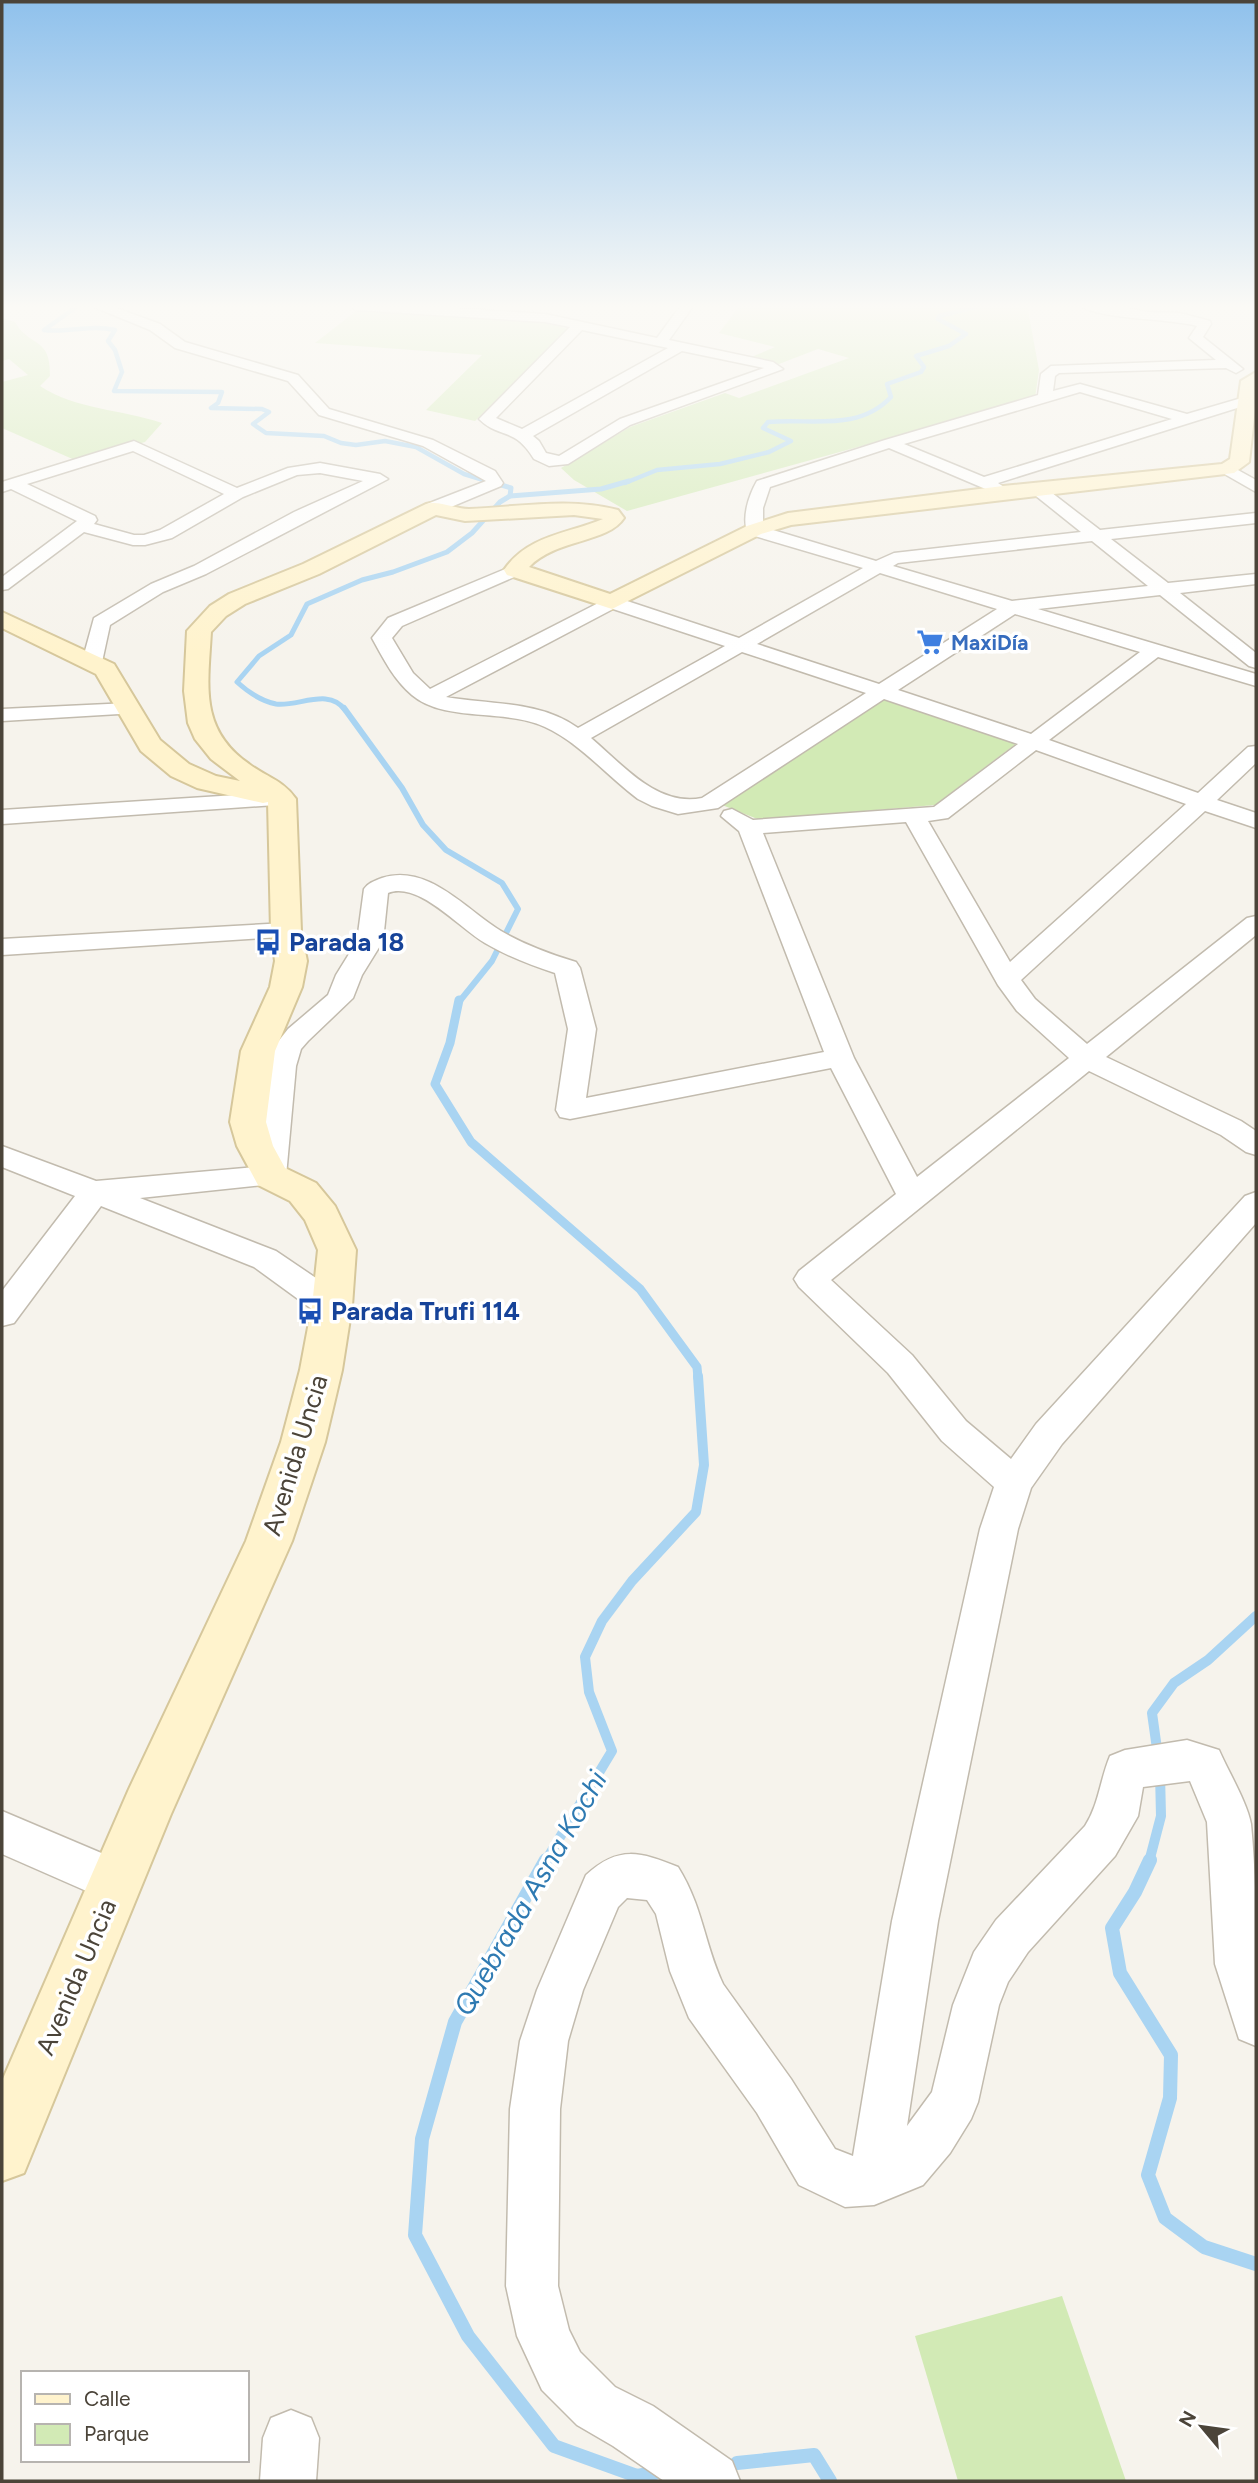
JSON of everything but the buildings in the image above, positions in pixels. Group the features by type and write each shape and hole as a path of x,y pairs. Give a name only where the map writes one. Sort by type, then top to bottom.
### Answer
{"street":[{"path":"271,1176 255,1146 248,1122 258,1051 286,987 291,961 286,931 282,799 275,789 239,770 211,745 201,729 196,709 199,631 206,621 237,600 312,569 433,508 495,483 489,474 428,443 354,421"},
{"path":"490,421 523,435 534,444 539,456 549,461 562,461 628,421"},
{"path":"523,435 548,421"},
{"path":"754,530 755,508 763,484 966,421"},
{"path":"983,483 1180,421"},
{"path":"1227,469 1239,462 1246,421"},
{"path":"890,443 1003,492"},
{"path":"8,486 134,446 237,494"},
{"path":"429,698 754,530 788,519 1037,488 1256,467"},
{"path":"82,526 133,540 145,540 166,534 237,494 294,471 306,468 380,479 300,516 200,570 157,588 116,611 101,622 92,662"},
{"path":"1227,469 1256,487"},
{"path":"2,585 89,520 8,486"},
{"path":"1037,488 1256,662"},
{"path":"433,508 465,515 574,509 603,512 614,518 610,524 550,542 533,550 515,570 395,622 382,638 409,684 429,698 439,703 525,714 565,729 654,799 673,806 691,807 710,803 1014,606 1256,579"},
{"path":"576,738 894,558 1256,518"},
{"path":"754,530 1256,680"},
{"path":"515,570 1033,742 1256,821"},
{"path":"2,619 105,669 150,745 180,770 207,782 282,799"},
{"path":"1236,646 1256,643"},
{"path":"710,803 749,827 940,813 1155,650"},
{"path":"2,715 129,709"},
{"path":"1007,979 1256,752"},
{"path":"2,817 282,799"},
{"path":"912,813 1007,979 1026,1005 1087,1059 1231,1128 1256,1144"},
{"path":"749,827 840,1058 912,1196"},
{"path":"271,1176 282,1066 288,1047 340,998 349,975 370,941 376,888 388,882 417,886 442,899 490,936 524,954 567,968 582,1029 570,1110 840,1058"},
{"path":"1014,1483 954,1431 900,1364 810,1279 1256,923"},
{"path":"2,947 286,931"},
{"path":"2,1156 265,1259 332,1306"},
{"path":"2,1314 94,1192 271,1176"},
{"name":"Avenida Uncia","path":"2,2151 148,1807 269,1541 303,1442 321,1370 332,1306 337,1250 321,1215 303,1192 271,1176"},
{"path":"874,2180 915,1921 999,1529 1014,1483 1049,1434 1256,1202"},
{"path":"712,2481 633,2426 596,2406 561,2371 544,2336 532,2286 535,2109 544,2041 581,1937 602,1891 617,1877 640,1875 662,1883 676,1905 694,1971 706,2001 774,2096 817,2167 845,2182 874,2180 905,2167 932,2135 954,2102 976,2005 990,1968 1012,1936 1100,1840 1115,1816 1125,1770 1187,1760 1204,1764 1228,1822 1238,1964 1256,2022"},
{"path":"2,1832 116,1882"}],"green space":[{"path":"2,421 162,423 145,442 77,461 2,428"},
{"path":"647,421 952,421 627,511 574,480 561,468 630,427"},
{"path":"880,696 1017,743 935,805 760,820 717,803"},
{"path":"1062,2296 1126,2481 958,2481 915,2336"}],"waterway":[{"name":"Quebrada Asna Kochi","path":"257,421 253,424 266,433 324,436 341,443 356,445 385,441 416,447 464,474 493,483"},
{"path":"625,483 657,470 720,464 769,452 791,441 763,428 768,422 834,421"},
{"name":"Quebrada Asna Kochi","path":"488,481 511,488 510,496"},
{"path":"510,496 601,489 629,481"},
{"name":"Quebrada Asna Kochi","path":"345,710 338,703 322,699 285,704 270,703 255,696 237,682 259,656 291,635 307,604 362,580 393,572 447,552 472,533 500,502 510,496"},
{"name":"Quebrada Asna Kochi","path":"344,708 402,788 423,825 446,850 502,883 518,909 492,961 459,1002"},
{"name":"Quebrada Asna Kochi","path":"459,1000 450,1043 435,1084 471,1142 640,1289 697,1367 698,1378"},
{"name":"Quebrada Asna Kochi","path":"545,1862 612,1751 589,1692 585,1657 602,1621 632,1581 696,1512 704,1465 698,1376"},
{"path":"1158,1756 1152,1713 1174,1683 1208,1660 1256,1616"},
{"path":"1149,1862 1161,1816 1160,1773"},
{"name":"Quebrada Asna Kochi","path":"546,1860 455,2022 422,2139 415,2235 468,2336 554,2446 637,2476 655,2473"},
{"path":"1150,1860 1135,1892 1112,1928 1120,1973 1171,2055 1170,2098 1148,2175 1165,2218 1204,2247 1256,2264"},
{"name":"Quebrada Asna Kochi","path":"737,2463 814,2455 830,2481"}],"place":[{"name":"MaxiDía","path":"930,642"},
{"name":"Parada 18","path":"268,942"},
{"name":"Parada Trufi 114","path":"310,1311"}]}
